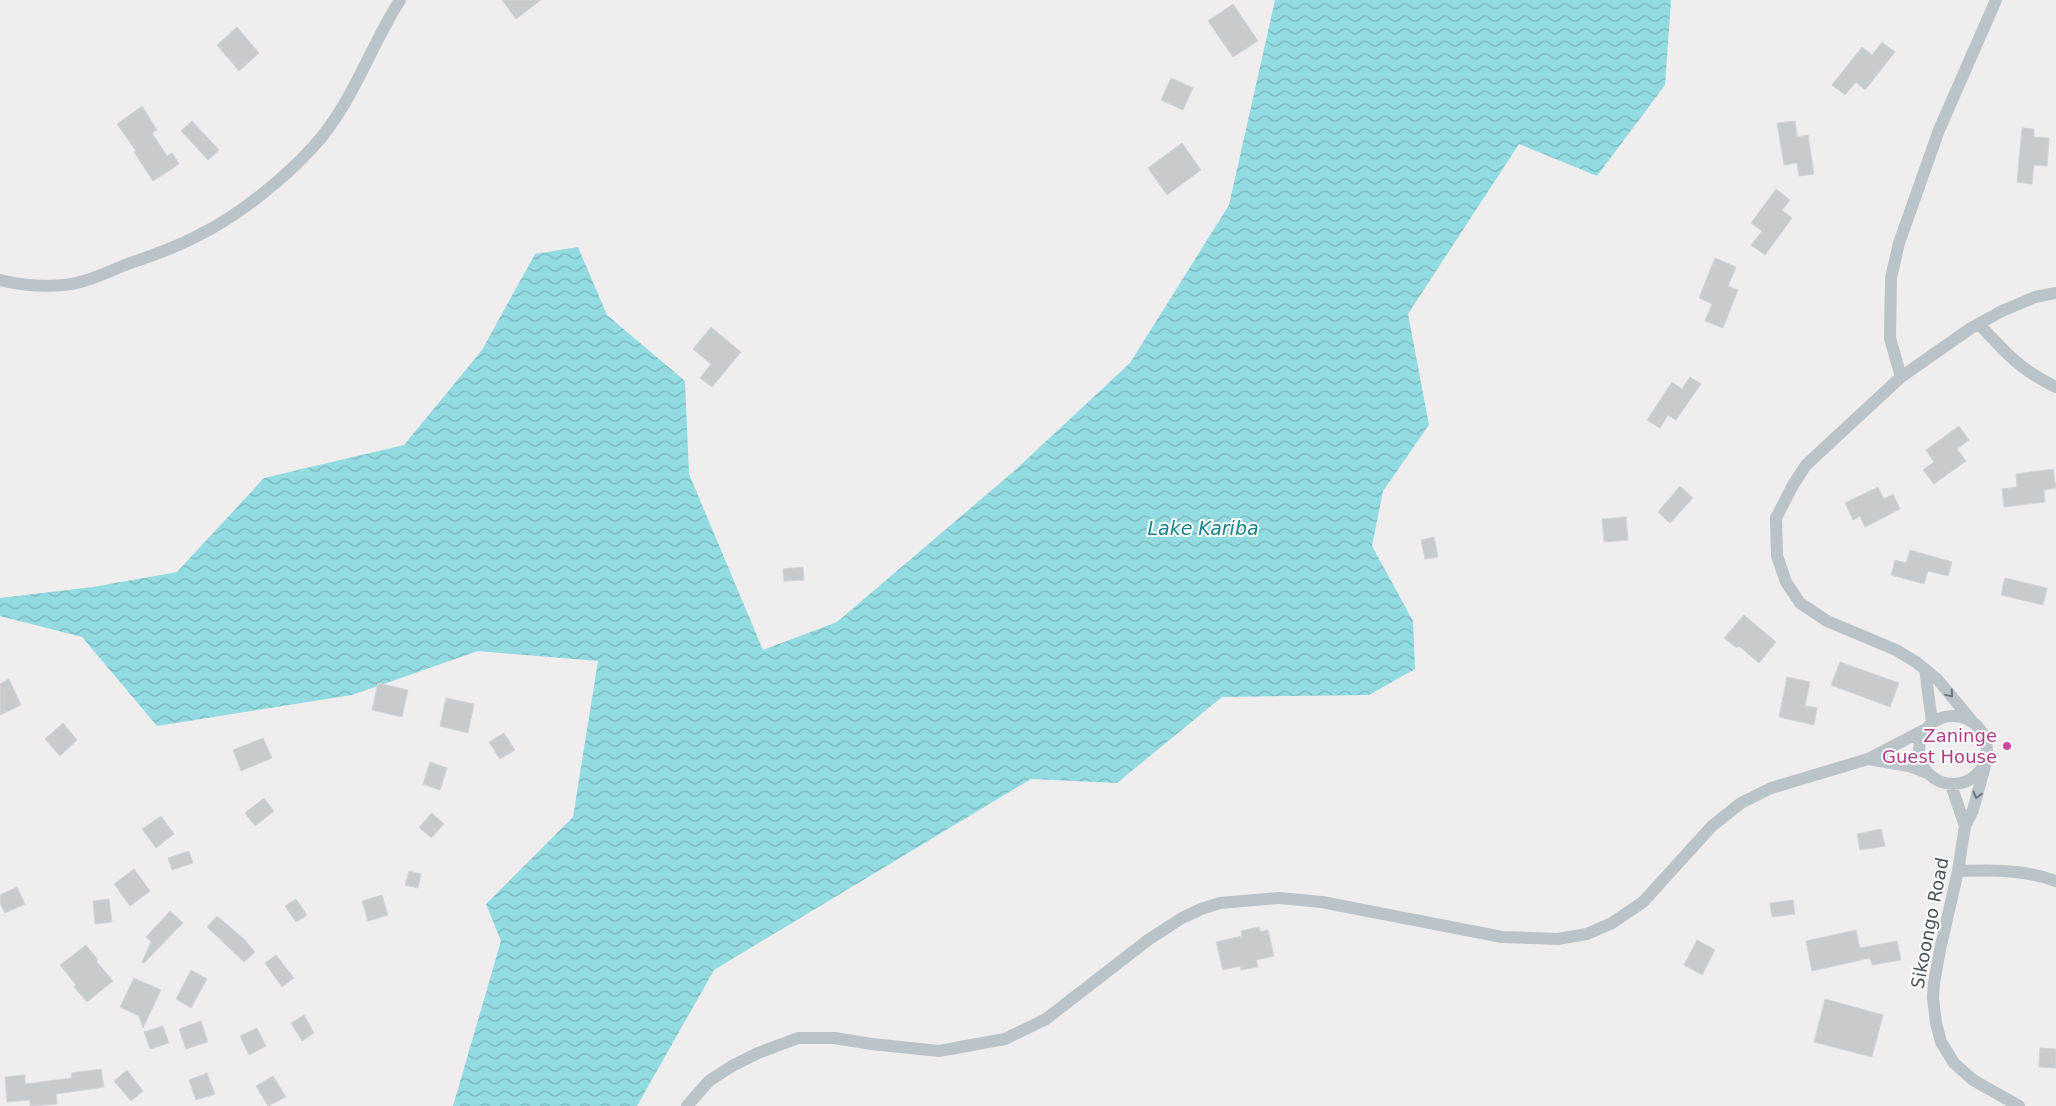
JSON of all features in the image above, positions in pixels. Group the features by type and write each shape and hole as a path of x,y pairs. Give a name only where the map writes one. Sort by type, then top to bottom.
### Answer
{"street":[{"path":"0,280 35,286 66,285 89,279 178,245 201,234 250,202 282,177 314,146 333,120 400,0"},
{"path":"1901,377 1890,338 1891,278 1899,243 1939,130 1996,0"},
{"path":"1965,826 1973,810 1988,750 1986,739 1980,728 1938,680 1925,669 1896,650 1827,621 1800,603 1786,582 1777,556 1776,518 1806,465 1901,377 1979,324 2002,311 2035,297 2056,293"},
{"path":"1979,324 2012,360 2025,370 2056,386"},
{"path":"1925,669 1928,726 1920,740 1918,752 1921,763 1927,773"},
{"path":"687,1106 710,1081 732,1066 758,1053 798,1038 834,1038 939,1051 1005,1038 1046,1019 1162,931 1200,909 1220,903 1279,898 1322,902 1502,937 1558,939 1587,934 1612,923 1643,902 1712,826 1741,804 1771,788 1868,759 1942,717 1952,715 1963,716 1972,721"},
{"path":"1868,759 1909,766 1927,773 1938,781 1951,784 1962,783 1972,779 1980,772 1986,762"},
{"path":"1951,784 1965,826"},
{"name":"Sikoongo Road","path":"1965,826 1958,871 1948,907 1934,983 1936,1023 1941,1042 1954,1063 1973,1080 2019,1106"},
{"path":"1958,871 2006,870 2037,874 2056,881"}],"water":[{"name":"Lake Kariba","path":"1275,0 1671,0 1665,85 1597,176 1519,144 1408,314 1429,425 1383,491 1372,546 1413,621 1415,669 1369,695 1222,697 1117,783 1031,779 714,970 637,1106 453,1106 501,941 486,904 573,817 598,661 478,651 352,695 157,726 82,637 0,616 0,598 93,587 177,572 264,478 404,445 482,350 535,254 578,247 607,315 685,381 689,474 763,650 837,622 1013,472 1130,363 1229,205"}],"building":[{"path":"502,0 541,0 516,19"},
{"path":"1233,4 1258,41 1233,57 1208,21"},
{"path":"237,27 259,53 239,71 217,45"},
{"path":"1882,42 1895,52 1865,90 1856,82 1845,95 1832,85 1862,47 1872,55"},
{"path":"1171,78 1193,88 1183,110 1161,100"},
{"path":"142,106 157,130 152,133 167,156 172,153 179,164 153,181 134,152 136,151 117,124"},
{"path":"192,121 219,150 208,160 181,131"},
{"path":"1795,121 1797,137 1808,135 1814,174 1799,176 1797,163 1784,165 1777,123"},
{"path":"2022,128 2034,129 2034,137 2049,138 2047,166 2034,165 2032,184 2017,182"},
{"path":"1182,143 1201,170 1167,195 1148,168"},
{"path":"1776,189 1790,200 1782,210 1792,218 1765,255 1751,245 1762,231 1751,223"},
{"path":"1715,258 1736,267 1728,286 1738,290 1723,328 1705,321 1712,304 1699,298"},
{"path":"711,327 741,352 712,387 700,378 711,364 693,349"},
{"path":"1690,377 1701,384 1676,420 1668,415 1660,428 1647,420 1672,382 1682,389"},
{"path":"1959,426 1969,440 1957,449 1966,461 1934,484 1923,470 1934,462 1926,450"},
{"path":"2053,469 2056,488 2044,490 2045,502 2004,507 2002,489 2017,487 2016,474"},
{"path":"1680,486 1693,498 1670,523 1658,512"},
{"path":"1878,487 1884,499 1893,494 1900,509 1865,527 1860,516 1853,520 1845,503"},
{"path":"1626,517 1628,540 1604,542 1602,519"},
{"path":"1434,537 1438,557 1425,559 1421,540"},
{"path":"1910,550 1952,562 1948,576 1928,571 1924,584 1891,575 1895,560 1906,563"},
{"path":"803,567 804,580 784,581 783,569"},
{"path":"2005,578 2047,588 2043,605 2001,595"},
{"path":"1744,615 1776,642 1759,663 1739,646 1737,648 1724,638"},
{"path":"1840,662 1899,683 1890,707 1831,685"},
{"path":"1787,677 1810,682 1805,706 1817,708 1814,725 1779,717"},
{"path":"9,679 21,705 0,715 0,684"},
{"path":"378,683 408,690 402,717 372,710"},
{"path":"446,698 474,704 468,733 440,726"},
{"path":"63,723 77,740 60,756 45,739"},
{"path":"504,733 515,750 500,759 489,742"},
{"path":"263,738 272,758 241,771 233,750"},
{"path":"430,762 447,768 440,790 423,784"},
{"path":"264,798 274,811 255,826 245,813"},
{"path":"432,813 444,824 431,838 419,827"},
{"path":"161,816 174,834 156,848 142,829"},
{"path":"1881,829 1885,846 1860,850 1857,834"},
{"path":"189,851 193,863 172,870 168,858"},
{"path":"134,869 150,891 130,906 114,884"},
{"path":"409,871 421,874 418,888 405,885"},
{"path":"17,887 25,904 5,913 0,903 0,895"},
{"path":"382,895 388,915 368,921 362,901"},
{"path":"109,899 112,922 95,924 93,901"},
{"path":"296,899 307,915 296,922 285,906"},
{"path":"1793,900 1795,914 1772,917 1770,903"},
{"path":"170,911 183,923 144,963 142,962 151,942 146,937"},
{"path":"217,916 244,939 255,952 244,962 207,927"},
{"path":"1259,927 1260,932 1268,930 1274,956 1256,960 1258,967 1241,970 1240,966 1223,970 1216,942 1242,936 1241,931"},
{"path":"1856,930 1860,948 1897,941 1901,960 1872,965 1870,958 1812,971 1806,941"},
{"path":"1697,940 1715,950 1702,975 1684,965"},
{"path":"86,945 98,960 96,961 113,981 87,1002 74,987 76,985 60,965"},
{"path":"276,955 294,978 282,987 265,963"},
{"path":"191,970 207,979 191,1008 176,999"},
{"path":"134,978 161,990 143,1028 139,1016 120,1007"},
{"path":"1825,999 1883,1015 1872,1057 1814,1042"},
{"path":"304,1015 314,1033 302,1041 291,1023"},
{"path":"201,1021 208,1042 186,1049 179,1029"},
{"path":"163,1026 169,1043 150,1049 144,1032"},
{"path":"257,1028 266,1046 249,1055 240,1036"},
{"path":"2040,1048 2056,1049 2056,1068 2039,1067"},
{"path":"101,1069 104,1087 56,1094 57,1104 30,1106 30,1100 7,1102 5,1077 25,1075 25,1084 72,1078 71,1073"},
{"path":"127,1070 143,1091 131,1101 114,1081"},
{"path":"207,1073 215,1094 196,1100 189,1080"},
{"path":"273,1076 286,1097 268,1106 256,1086"}],"place":[{"name":"Zaninge Guest House","path":"2007,746"}]}
